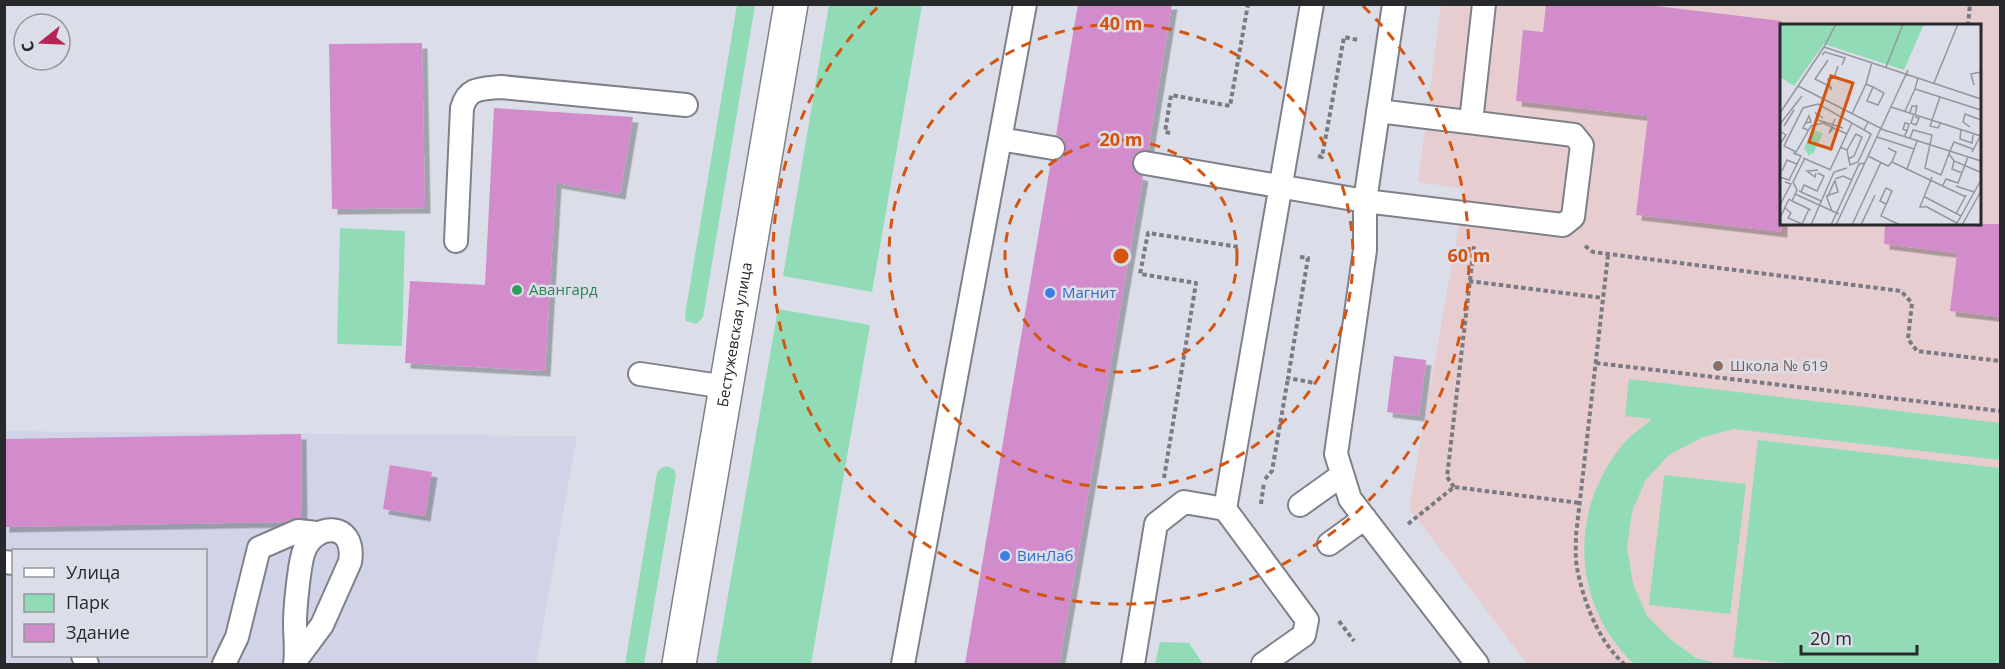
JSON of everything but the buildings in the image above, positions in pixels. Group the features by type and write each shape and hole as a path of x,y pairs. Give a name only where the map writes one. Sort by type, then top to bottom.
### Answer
{"street":[{"name":"Бестужевская улица","path":"679,664 791,4"}],"lane":[{"path":"903,664 1024,4"},
{"path":"1225,509 1312,4"},
{"path":"1394,4 1365,201 1365,250 1336,454 1350,499 1477,664"},
{"path":"1471,123 1484,4"},
{"path":"456,241 462,108 465,97 474,90 501,87 686,105"},
{"path":"1145,163 1365,201 1563,225 1573,217 1582,145 1574,135 1378,111"},
{"path":"1000,139 1053,148"},
{"path":"640,374 726,387"},
{"path":"1300,505 1342,475"},
{"path":"1133,664 1156,524 1184,502 1225,509 1307,620 1304,635 1263,664"},
{"path":"1329,544 1365,518"},
{"path":"224,664 237,637 259,548 298,531 341,532 349,539 352,550 350,562 322,625 296,662"},
{"path":"296,662 295,619 303,554 308,542 317,533"}],"path":[{"path":"1165,132 1171,95 1230,106 1248,4"},
{"path":"1968,24 1970,4"},
{"path":"1312,155 1322,157 1344,37 1388,46"},
{"path":"1454,487 1447,477 1477,215"},
{"path":"1563,225 1593,252 1608,255 1901,291 1912,303 1908,339 1917,351 2001,361"},
{"path":"1156,524 1196,283 1140,274 1148,232 1241,248"},
{"path":"1608,255 1576,535 1576,566 1589,612 1613,654 1624,664"},
{"path":"1265,479 1272,471 1308,258 1297,256"},
{"path":"1469,281 1603,298"},
{"path":"1596,363 2001,411"},
{"path":"1288,378 1346,388"},
{"path":"1260,513 1265,479 1261,470"},
{"path":"1383,542 1454,487 1580,503"},
{"path":"1332,612 1354,641"}],"shaded area":[{"name":"Школа № 619","path":"1441,5 2000,5 2000,664 1527,664 1409,508 1465,189 1418,182"},
{"path":"5,431 577,436 536,664 5,664"}],"green space":[{"path":"737,5 755,5 703,317 697,324 686,321 685,315"},
{"path":"829,5 922,5 872,292 783,276"},
{"path":"340,228 405,231 402,346 337,344"},
{"path":"778,309 870,325 811,664 716,664"},
{"path":"1629,379 2000,423 2000,460 1734,429 1703,437 1669,455 1645,481 1632,512 1627,547 1633,584 1647,616 1670,639 1696,658 1720,664 1634,664 1613,640 1598,613 1588,585 1584,556 1586,526 1593,497 1606,469 1624,443 1652,419 1625,416"},
{"path":"1758,440 2000,468 2000,664 1793,664 1733,657"},
{"path":"667,466 674,469 676,476 644,664 625,664 657,473 661,468"},
{"path":"1664,475 1746,484 1730,614 1649,605"},
{"path":"1160,642 1189,643 1203,664 1155,664"}],"place":[{"name":"Авангард","path":"517,290"},
{"name":"Магнит","path":"1050,293"},
{"name":"Школа № 619","path":"1718,366"},
{"name":"ВинЛаб","path":"1005,556"}]}
